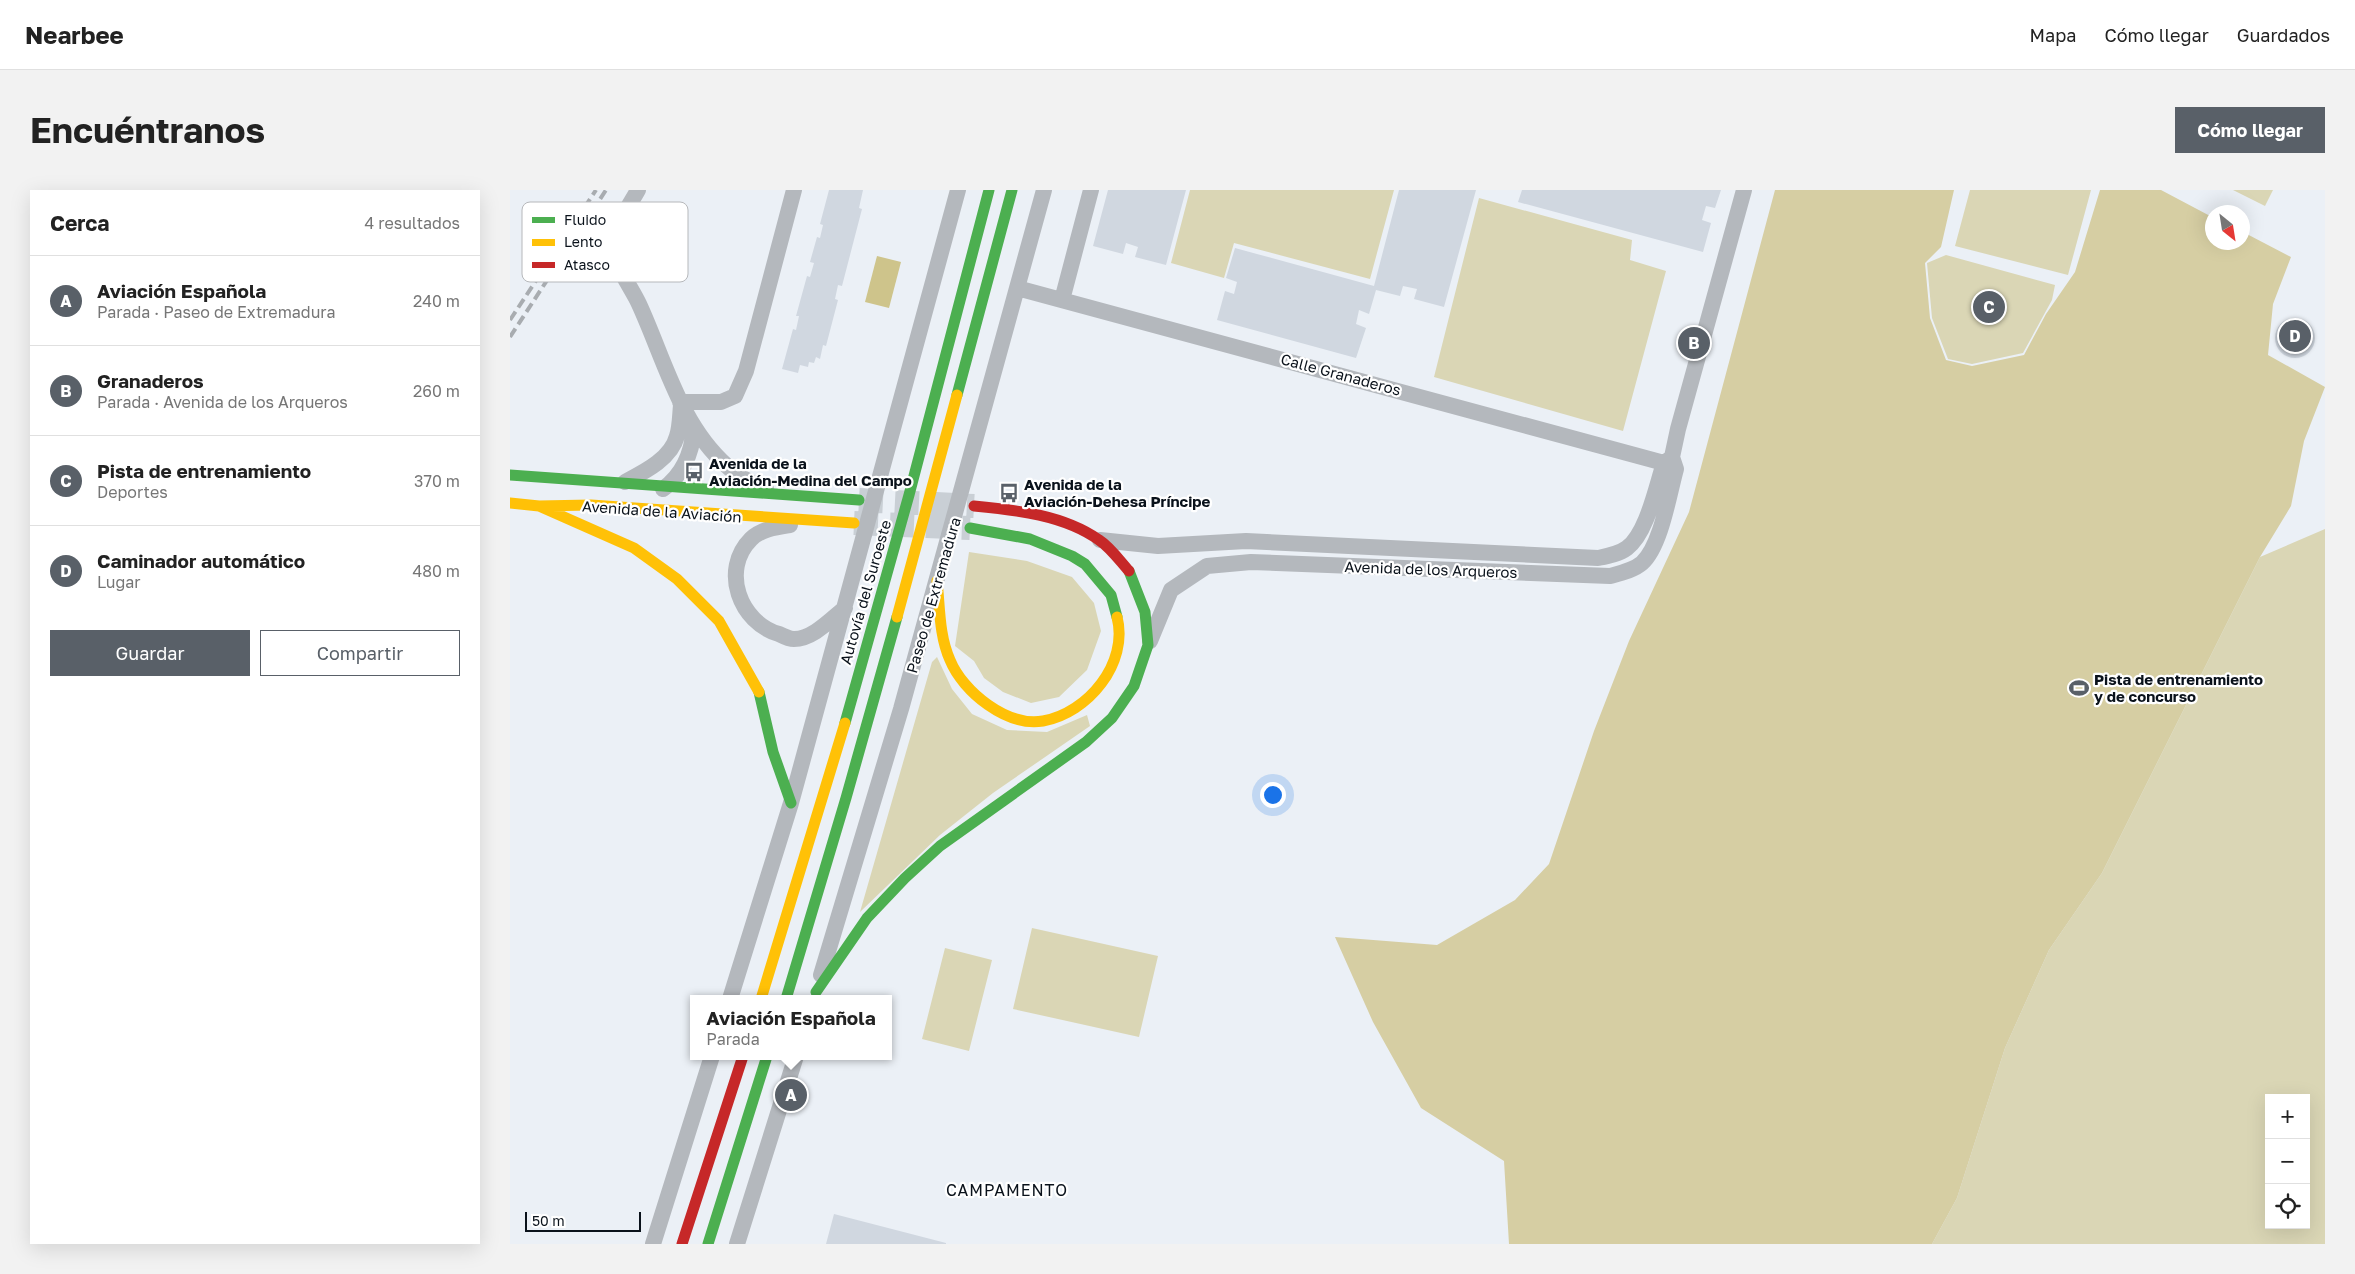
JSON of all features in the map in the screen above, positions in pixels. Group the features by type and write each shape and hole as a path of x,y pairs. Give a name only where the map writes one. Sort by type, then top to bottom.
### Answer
{"main road":[{"name":"Autovía del Suroeste","path":"762,995 805,864 937,390 989,190"},
{"path":"787,995 828,866 909,579 1012,190"},
{"name":"Avenida de la Aviación","path":"510,475 859,500"},
{"name":"Avenida de la Aviación","path":"510,503 539,506 591,505 815,522 854,523"},
{"path":"539,506 634,548 677,579 719,621 759,693 773,752 791,803"},
{"path":"816,995 867,918 905,878 948,841 1086,742 1112,718 1134,686 1148,645 1145,612 1130,572 1100,540 1054,518 1007,509 974,506"},
{"path":"938,581 947,652 962,683 986,706 1006,717 1043,720 1068,714 1086,703 1104,682 1116,660 1119,644 1119,618 1112,595 1100,578 1084,563 1044,543 970,528"},
{"path":"682,1244 742,1060"},
{"path":"708,1244 766,1060"}],"street":[{"path":"631,202 638,190"},
{"path":"681,403 721,402 735,396 746,372 794,190"},
{"path":"731,995 791,803 958,190"},
{"name":"Paseo de Extremadura","path":"815,995 866,832 938,581 1044,190"},
{"path":"1062,300 1091,190"},
{"name":"Avenida de los Arqueros","path":"1100,540 1158,546 1246,541 1598,558 1616,554 1628,548 1640,534 1668,460 1744,190"},
{"path":"628,282 681,403 694,428 725,465 738,475 772,493"},
{"name":"Calle Granaderos","path":"1017,288 1668,460"},
{"path":"621,484 645,472 668,454 677,437 681,403"},
{"path":"628,508 650,498 668,485 688,459 694,428"},
{"name":"Avenida de los Arqueros","path":"1148,645 1171,590 1207,566 1251,562 1610,576 1627,571 1642,562 1655,544 1676,469 1668,460"},
{"name":"Avenida de la Aviación","path":"815,522 771,528 752,539 740,555 735,581 739,598 750,616 770,632 794,639 816,632 845,608"},
{"path":"653,1244 711,1060"},
{"path":"737,1244 795,1060"}],"shaded area":[{"path":"1190,190 1394,190 1370,279 1234,243 1224,278 1171,263"},
{"path":"1775,190 1954,190 1941,247 1925,263 1930,318 1946,360 1972,366 2024,355 2046,314 2075,272 2100,190 2161,190 2205,213 2205,250 2250,250 2250,236 2291,257 2273,304 2268,355 2325,387 2304,441 2291,506 2260,557 2102,873 2049,950 2005,1048 1957,1198 1932,1244 1509,1244 1504,1161 1421,1108 1373,1022 1335,937 1437,945 1515,900 1549,864 1594,731 1629,641 1689,512"},
{"path":"1970,190 2091,190 2068,275 1955,246"},
{"path":"2233,190 2273,190 2265,206"},
{"path":"1479,198 1632,240 1630,260 1666,271 1623,431 1434,377"},
{"path":"1946,255 2055,285 2052,300 2023,353 1972,364 1948,359 1932,318 1927,263"},
{"path":"877,256 901,262 889,308 865,302"},
{"path":"2325,529 2325,1244 1932,1244 1957,1198 2005,1048 2049,950 2102,873 2260,557"},
{"path":"969,552 1027,561 1072,577 1094,603 1101,631 1087,670 1059,697 1031,703 1003,692 984,678 974,661 955,646"},
{"path":"937,657 952,689 972,714 1007,730 1047,732 1087,715 1090,726 993,793 940,835 860,912 932,662"},
{"path":"1032,928 1158,956 1139,1037 1013,1009"},
{"path":"945,948 992,960 969,1051 922,1039"}],"building":[{"path":"829,190 863,190 859,208 862,209 842,286 838,285 835,299 838,300 826,346 823,345 820,359 816,357 814,363 809,362 808,367 800,365 798,373 782,369 793,329 796,330 799,316 796,316 807,276 810,277 814,263 810,262 817,237 820,238 823,225 820,224"},
{"path":"1108,190 1186,190 1166,265 1135,257 1138,247 1126,243 1123,254 1093,246"},
{"path":"1399,190 1476,190 1444,307 1414,299 1417,289 1403,286 1400,296 1376,290 1369,314 1359,310 1356,324 1366,328 1356,358 1217,320 1225,291 1234,294 1237,282 1226,278 1235,248 1374,286"},
{"path":"1522,190 1721,190 1715,208 1706,206 1702,220 1711,223 1703,252 1518,202"},
{"path":"2295,318 2309,324 2315,338 2309,352 2295,358 2281,352 2275,338 2281,324"},
{"path":"834,1214 946,1243 946,1244 826,1244"}],"tunnel":[{"path":"859,500 974,506"},
{"path":"854,523 970,528"}],"railway":[{"path":"588,202 596,190"},
{"path":"598,202 606,190"},
{"path":"510,320 535,282"},
{"path":"510,337 546,282"}],"traffic: fast":[{"path":"845,723 909,495 989,190"},
{"path":"957,395 1012,190"},
{"path":"510,475 859,500"},
{"path":"970,528 1030,539 1072,556 1085,564 1111,595 1117,617"},
{"path":"816,992 867,918 905,878 940,846 1086,742 1112,718 1134,686 1148,645 1145,612 1129,571"},
{"path":"787,995 846,798 897,617"},
{"path":"759,692 773,752 791,803"},
{"path":"708,1244 766,1060"}],"traffic: slow":[{"path":"897,617 957,395"},
{"path":"510,503 539,506 591,505 854,523"},
{"path":"539,506 634,548 677,579 719,621 759,692"},
{"path":"937,581 940,621 946,651 956,672 965,684 988,705 1001,713 1029,721 1043,721 1060,716 1075,708 1089,697 1101,683 1111,668 1117,652 1119,634 1117,617"},
{"path":"762,995 845,723"}],"traffic: jam":[{"path":"974,506 1039,515 1071,525 1103,543 1129,571"},
{"path":"682,1244 742,1060"}],"place":[{"name":"Pista de entrenamiento","path":"1989,307"},
{"name":"Caminador automático","path":"2295,336"},
{"name":"Granaderos","path":"1694,343"},
{"name":"Avenida de la Aviación-Medina del Campo","path":"694,472"},
{"name":"Avenida de la Aviación-Dehesa Príncipe","path":"1009,493"},
{"name":"Pista de entrenamiento y de concurso","path":"2079,688"},
{"name":"Aviación Española","path":"791,1095"}],"district":[{"name":"CAMPAMENTO","path":"1007,1190"}]}
